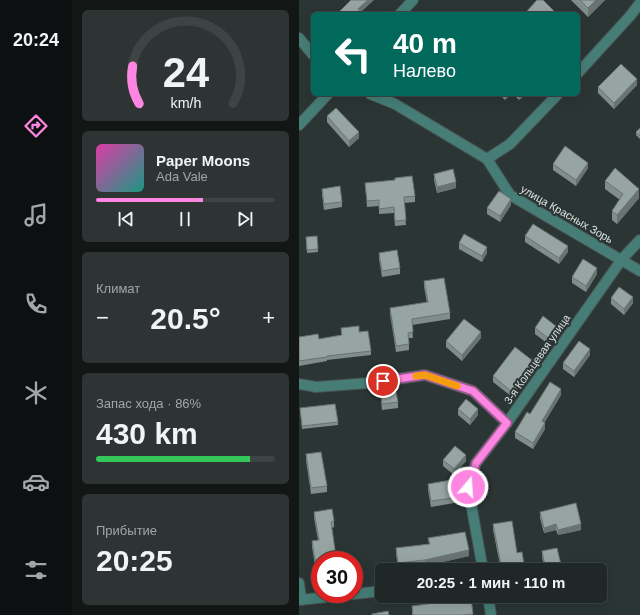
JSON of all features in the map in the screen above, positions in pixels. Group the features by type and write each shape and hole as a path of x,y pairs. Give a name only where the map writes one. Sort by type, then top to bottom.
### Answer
{"street":[{"path":"402,12 413,0"},
{"path":"580,71 631,16 640,3"},
{"path":"299,38 311,53"},
{"path":"299,125 326,96"},
{"name":"улица Красных Зорь","path":"375,96 395,104 487,159 510,195 622,259 640,271"},
{"path":"487,159 510,144 556,96"},
{"name":"3-я Кольцевая улица","path":"482,563 468,487 476,463 507,423 622,259 640,240"},
{"path":"299,384 316,386 369,383 425,375 473,391 507,423"},
{"path":"299,583 300,600 375,593"},
{"path":"489,603 491,615"}],"building":[{"path":"351,0 368,0 358,9 361,12 339,12"},
{"path":"537,0 543,0 555,12 528,12 527,11"},
{"path":"580,0 596,0 588,8"},
{"path":"621,64 637,79 614,103 598,87"},
{"path":"336,108 359,132 349,141 327,116"},
{"path":"640,128 640,136 636,132"},
{"path":"565,146 588,163 576,180 553,164"},
{"path":"615,168 639,189 617,215 612,211 623,194 605,181"},
{"path":"453,169 456,182 437,187 434,174"},
{"path":"412,176 415,196 404,197 406,220 395,221 394,207 379,209 379,200 367,201 365,183 395,180 395,178"},
{"path":"340,186 342,202 324,204 322,189"},
{"path":"499,191 511,199 500,216 487,208"},
{"path":"533,224 568,246 559,258 525,236"},
{"path":"464,234 487,247 482,256 459,243"},
{"path":"317,236 318,249 307,250 306,237"},
{"path":"397,250 400,268 382,271 379,253"},
{"path":"583,259 597,268 586,286 572,277"},
{"path":"444,278 450,313 412,319 413,332 408,333 409,344 396,346 390,308 428,302 424,281"},
{"path":"619,287 633,297 624,309 611,298"},
{"path":"543,316 557,327 548,338 535,328"},
{"path":"464,319 481,332 462,355 446,341"},
{"path":"359,326 359,332 368,331 371,351 299,361 299,337 318,334 319,339 342,335 341,328"},
{"path":"579,341 590,349 574,371 563,363"},
{"path":"515,347 533,361 511,391 493,376"},
{"path":"550,382 561,389 542,421 545,423 533,443 515,432 527,412 530,414"},
{"path":"396,392 398,402 382,404 381,394"},
{"path":"466,399 478,409 470,419 458,409"},
{"path":"335,404 338,422 302,426 300,408"},
{"path":"455,446 466,455 454,469 443,460"},
{"path":"321,452 327,486 311,488 306,454"},
{"path":"457,479 460,497 431,501 428,484"},
{"path":"576,503 581,524 558,530 556,524 544,528 540,512"},
{"path":"332,509 334,521 331,522 335,551 314,551 312,541 319,540 314,512"},
{"path":"512,521 517,553 522,552 524,563 501,563 493,524"},
{"path":"465,532 469,550 425,560 398,563 396,548 430,544 428,538"},
{"path":"557,548 561,563 545,563 542,551"},
{"path":"472,603 473,614 413,615 412,606"},
{"path":"388,611 389,615 372,615 372,614"}],"slow traffic":[{"path":"416,376 425,375 457,386"}],"route":[{"path":"383,381 425,375 473,391 507,423 476,463 468,487"}]}
